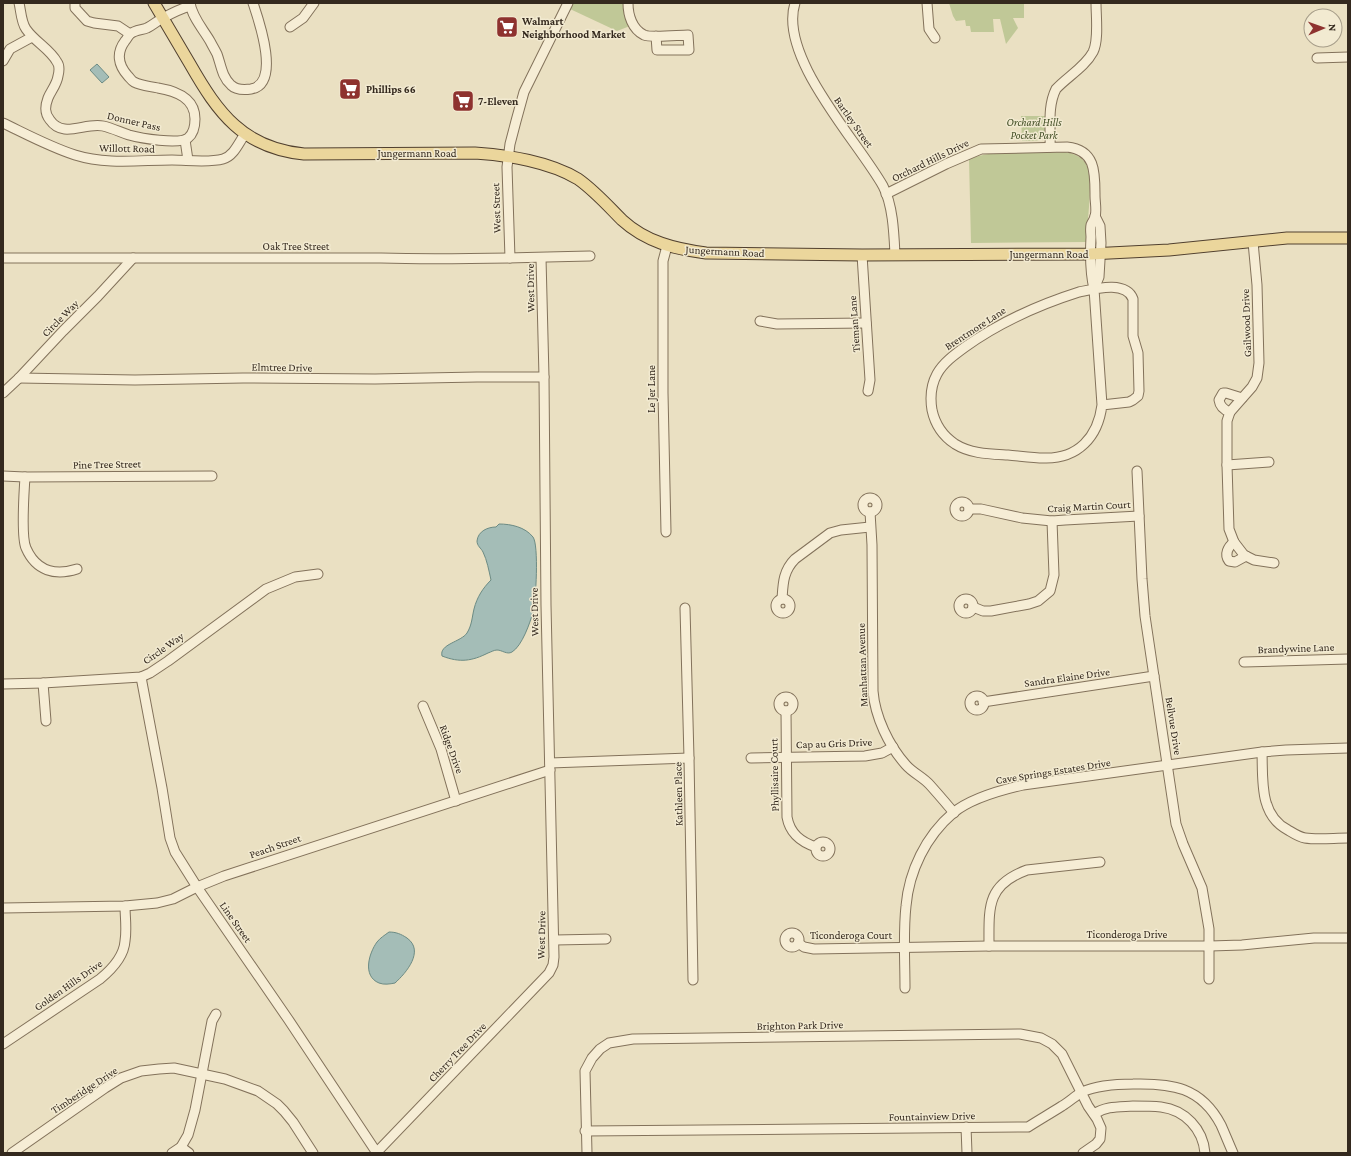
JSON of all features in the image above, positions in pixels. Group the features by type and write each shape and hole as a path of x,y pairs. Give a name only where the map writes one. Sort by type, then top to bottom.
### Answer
{"main road":[{"name":"Jungermann Road","path":"154,3 200,83 216,106 232,124 245,134 275,148 304,154 476,153 508,157 536,163 558,169 577,179 593,191 629,226 641,234 667,246 683,250 706,252 862,255 1095,254 1169,250 1287,238 1348,238"}],"street":[{"name":"Donner Pass","path":"19,3 25,28 58,63 56,84 51,90 45,104 47,117 52,124 59,128 72,130 91,125 103,126 139,137 172,141 185,140"},
{"path":"75,3 75,8 87,21 118,26 130,34"},
{"path":"188,160 185,140 194,130 195,121 195,111 190,102 180,95 172,92 156,87 147,87 133,82 120,66 118,56 121,47 130,34 147,28 176,10 190,4 216,54 223,73 231,85 241,90 253,89 262,81 266,71 267,57 254,3"},
{"path":"290,27 303,18 314,3"},
{"name":"West Street","path":"510,258 508,157 516,121 524,92 556,34 568,3"},
{"path":"628,3 630,19 637,29 645,36 656,36"},
{"name":"Bartley Street","path":"795,3 793,13 794,31 811,79 872,170 886,194 890,211 895,255"},
{"path":"927,3 929,29 935,38"},
{"path":"1050,147 1051,102 1053,95 1056,89 1087,60 1094,51 1096,38 1096,3"},
{"path":"3,61 10,49 32,37"},
{"path":"1317,58 1348,57"},
{"name":"Willott Road","path":"3,123 75,155 98,160 118,161 202,161 224,159 231,154 245,134"},
{"name":"Orchard Hills Drive","path":"886,194 946,164 981,149 1050,147 1074,148 1085,154 1094,166 1095,216 1091,225 1095,254"},
{"name":"Gailwood Drive","path":"1230,412 1252,387 1257,378 1259,363 1257,285 1253,242"},
{"name":"Le Jer Lane","path":"666,532 663,393 663,261 667,246"},
{"name":"Brentmore Lane","path":"1095,254 1091,277 1094,289 1102,405 1101,416 1094,432 1079,448 1064,455 1044,458 979,453 954,444 945,435 937,425 931,404 931,393 934,382 940,370 951,358 974,341 1027,310 1079,292 1094,289 1118,287 1127,290 1133,298 1133,336 1138,353 1139,391 1138,396 1134,400 1102,405"},
{"name":"Tieman Lane","path":"862,255 870,380 868,391"},
{"name":"Oak Tree Street","path":"3,258 421,259 590,256"},
{"name":"Circle Way","path":"3,393 109,285 133,258"},
{"name":"West Drive","path":"541,258 544,377 546,605 554,940 554,957 552,965"},
{"path":"760,321 777,324 866,323"},
{"name":"Elmtree Drive","path":"19,378 135,380 236,378 375,380 544,377"},
{"path":"1242,398 1223,393 1218,400 1219,404 1224,410 1230,412 1227,421 1229,529 1234,542 1246,556 1254,560 1274,563"},
{"path":"1227,466 1269,462"},
{"name":"Bellvue Drive","path":"1137,471 1145,616 1176,824 1202,888 1209,929 1209,979"},
{"name":"Pine Tree Street","path":"3,476 212,476"},
{"path":"25,477 24,534 26,548 34,560 47,571 54,572 77,569"},
{"name":"Craig Martin Court","path":"969,509 981,509 1022,518 1052,522 1139,516"},
{"name":"Manhattan Avenue","path":"870,512 872,545 874,702 878,718 893,747 907,766 930,785 954,813"},
{"path":"973,607 983,611 991,611 1029,604 1038,601 1050,591 1054,576 1052,522"},
{"path":"782,599 784,575 790,564 795,559 824,536 834,532 870,528"},
{"path":"1234,542 1227,551 1227,558 1229,561 1235,562 1246,556"},
{"name":"Circle Way","path":"3,684 141,677 168,661 266,589 295,577 318,574"},
{"name":"Kathleen Place","path":"685,608 693,980"},
{"name":"Brandywine Lane","path":"1244,662 1348,659"},
{"name":"Sandra Elaine Drive","path":"983,702 1154,676"},
{"name":"Line Street","path":"141,677 160,773 170,838 175,852 197,887 288,1019 377,1153"},
{"path":"43,683 46,721"},
{"name":"Ridge Drive","path":"423,706 441,749 456,801"},
{"name":"Phyllisaire Court","path":"786,711 785,757 788,825 803,842 816,847"},
{"name":"Cap au Gris Drive","path":"751,758 865,756 882,753 893,747"},
{"name":"Cave Springs Estates Drive","path":"905,988 905,907 913,872 921,854 931,839 954,813 987,795 1011,788 1262,752 1348,748"},
{"path":"1262,752 1266,802 1271,816 1281,827 1304,838 1348,838"},
{"path":"550,767 689,758"},
{"name":"Peach Street","path":"3,908 125,906 157,903 173,899 224,876 456,801 550,767"},
{"path":"989,946 990,908 996,893 1006,880 1027,870 1100,862"},
{"name":"Golden Hills Drive","path":"3,1044 94,983 114,966 122,952 125,941 125,906"},
{"name":"Ticonderoga Drive","path":"905,948 989,946 1210,946 1242,945 1314,938 1348,938"},
{"path":"554,940 606,939"},
{"name":"Ticonderoga Court","path":"798,944 814,949 905,948"},
{"name":"Cherry Tree Drive","path":"377,1153 549,973 552,965"},
{"path":"172,1153 181,1146 188,1135 203,1074 212,1021 216,1014"},
{"name":"Brighton Park Drive","path":"587,1153 585,1131 585,1071 592,1058 600,1049 609,1043 633,1039 1020,1034 1041,1038 1052,1044 1062,1054 1088,1106 1094,1114 1101,1128 1100,1139 1096,1144 1083,1153"},
{"name":"Timberidge Drive","path":"12,1153 105,1088 125,1076 141,1071 174,1068 225,1079 258,1091 284,1111 313,1153"},
{"name":"Fountainview Drive","path":"585,1131 1028,1127 1082,1092 1115,1084 1160,1084 1179,1088 1197,1097 1209,1108 1221,1126 1233,1153"},
{"path":"1094,1114 1105,1108 1122,1107 1151,1106 1173,1110 1186,1117 1197,1130 1204,1145 1205,1153"},
{"path":"966,1127 967,1153"},
{"path":"181,1146 190,1153"}],"green space":[{"path":"573,3 625,3 630,26 617,31 570,9"},
{"path":"949,3 1024,3 1024,18 1013,18 1018,28 1006,44 1000,19 993,19 994,32 971,32 970,26 966,26 965,20 956,21"},
{"name":"Orchard Hills Pocket Park","path":"1021,116 1046,116 1046,130 1044,138 1037,141 1022,141"},
{"path":"1016,152 1065,152 1080,157 1086,164 1088,170 1090,190 1086,242 971,243 969,159 990,154"}],"water":[{"path":"97,64 109,77 102,83 90,70"},
{"path":"499,524 513,525 522,528 533,537 535,542 535,597 533,612 525,634 516,649 510,653 496,650 477,658 466,660 455,660 442,656 442,652 447,646 460,639 469,630 477,601 491,580 486,558 477,541 481,532 496,527"},
{"path":"389,932 403,935 407,938 412,943 414,955 412,962 404,974 395,983 383,984 374,980 370,975 369,964 372,952 377,942"}],"place":[{"name":"Walmart Neighborhood Market","path":"507,27"},
{"name":"Phillips 66","path":"350,89"},
{"name":"7-Eleven","path":"463,101"}]}
